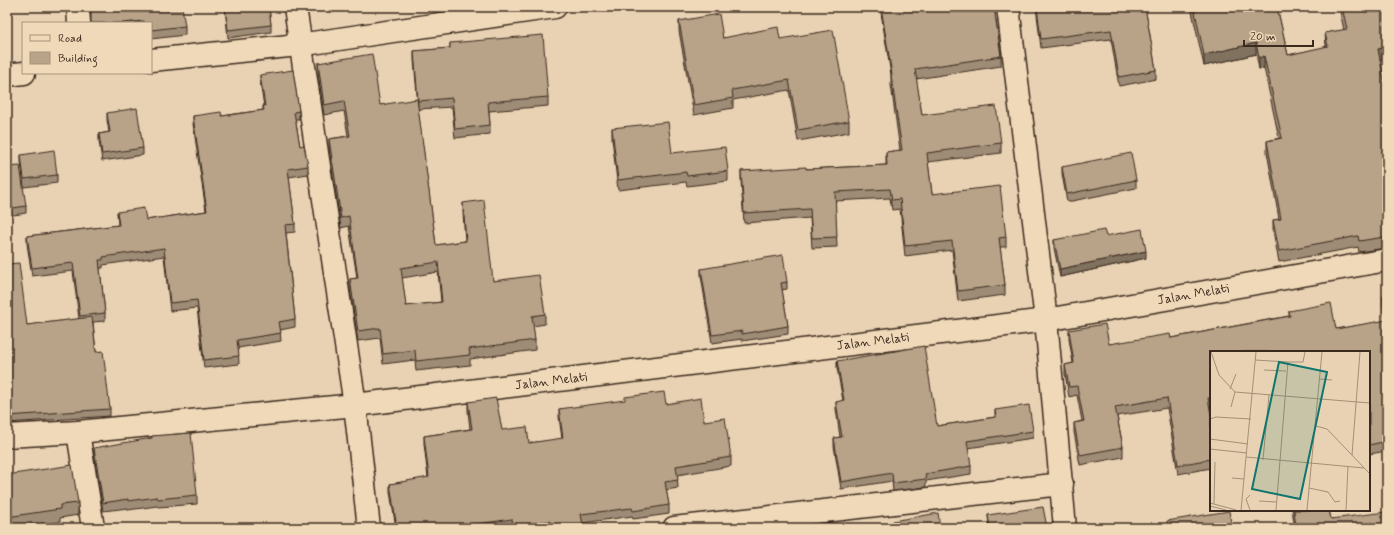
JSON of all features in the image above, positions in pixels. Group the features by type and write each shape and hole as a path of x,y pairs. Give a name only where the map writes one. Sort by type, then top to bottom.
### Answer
{"street":[{"path":"78,7 79,22"},
{"path":"294,7 355,405 369,528"},
{"path":"152,60 299,45 555,7"},
{"path":"1008,7 1046,320 1065,528"},
{"path":"7,75 22,73"},
{"name":"Jalan Melati","path":"7,436 78,432 355,405 1046,320 1387,260"},
{"path":"78,432 93,528"},
{"path":"674,528 1062,484"}],"building":[{"path":"91,7 182,7 185,26 152,30 152,22 91,22"},
{"path":"225,7 269,7 271,25 228,30"},
{"path":"881,7 994,7 1001,56 915,69 922,115 996,106 1001,143 927,153 932,194 1000,186 1006,237 999,238 1005,285 958,291 952,241 905,246 900,199 892,200 890,189 835,192 837,237 812,238 810,209 744,213 741,171 806,167 806,169 887,165 886,152 902,150"},
{"path":"1037,7 1145,7 1156,70 1119,77 1111,30 1041,39"},
{"path":"1194,7 1277,7 1288,55 1328,46 1325,33 1347,29 1342,7 1387,7 1387,47 1378,49 1387,96 1387,237 1359,241 1358,236 1279,251 1273,220 1281,219 1267,141 1282,138 1264,56 1259,58 1256,43 1204,55"},
{"path":"719,14 723,38 778,27 780,39 833,30 849,121 798,130 789,80 732,90 733,98 694,105 679,21"},
{"path":"543,35 548,97 488,102 490,125 455,129 452,98 418,101 414,51 450,48 450,43"},
{"path":"372,54 380,105 417,99 436,245 466,241 463,203 484,200 493,281 539,275 545,314 532,316 535,340 469,349 470,355 416,361 415,350 383,354 380,328 358,331 350,279 358,278 349,216 341,218 329,139 350,136 344,101 324,105 318,63","holes":["438,262 442,302 406,306 401,268"]},
{"path":"293,70 299,111 294,112 300,146 304,145 308,166 288,169 295,224 285,225 295,319 279,322 281,333 237,340 239,356 204,360 197,300 170,303 164,248 103,257 103,260 99,260 105,313 80,316 73,263 32,268 27,236 119,225 117,212 144,208 146,220 207,211 193,116 221,112 222,116 264,110 263,106 265,106 260,75"},
{"path":"137,108 143,148 102,154 99,134 110,132 107,113"},
{"path":"668,122 672,153 725,147 728,171 687,176 686,172 618,180 612,128"},
{"path":"54,150 57,175 24,179 21,155"},
{"path":"1131,153 1136,180 1067,194 1062,167"},
{"path":"20,166 26,206 7,209 7,167"},
{"path":"1142,229 1146,251 1060,269 1054,240 1104,230 1106,236"},
{"path":"783,255 787,282 781,283 788,326 742,334 742,331 712,335 701,269"},
{"path":"19,263 27,325 92,317 96,352 103,351 110,409 7,416 7,264"},
{"path":"1383,296 1387,296 1387,320"},
{"path":"1331,303 1336,329 1387,320 1387,441 1370,445 1370,351 1210,351 1210,398 1208,398 1210,409 1210,459 1178,465 1167,398 1115,407 1123,447 1080,455 1074,423 1084,421 1077,386 1069,387 1065,365 1074,363 1069,330 1105,324 1109,344 1170,334 1171,338 1290,316 1289,311"},
{"path":"924,346 937,426 996,417 995,410 1029,405 1033,431 967,441 971,466 925,474 926,479 893,483 892,473 841,482 834,438 842,437 836,402 844,400 837,361"},
{"path":"664,392 666,404 701,398 704,421 725,418 731,457 676,466 678,480 665,482 669,505 633,511 632,508 581,514 583,525 561,528 551,528 550,521 513,526 512,519 449,528 448,524 427,528 397,528 390,484 429,477 424,436 472,429 468,402 496,398 502,430 527,427 529,443 563,438 559,409 625,400 625,397"},
{"path":"191,433 197,495 158,499 157,497 128,501 128,499 103,503 94,448 152,438 152,436"},
{"path":"72,465 78,503 60,505 60,509 7,517 7,475"},
{"path":"1043,507 1047,528 990,528 988,515"},
{"path":"1229,511 1232,528 1168,528 1167,521"},
{"path":"1294,511 1329,511 1331,519 1386,512 1387,515 1387,528 1296,528"},
{"path":"938,513 940,528 895,528 893,521"}]}
